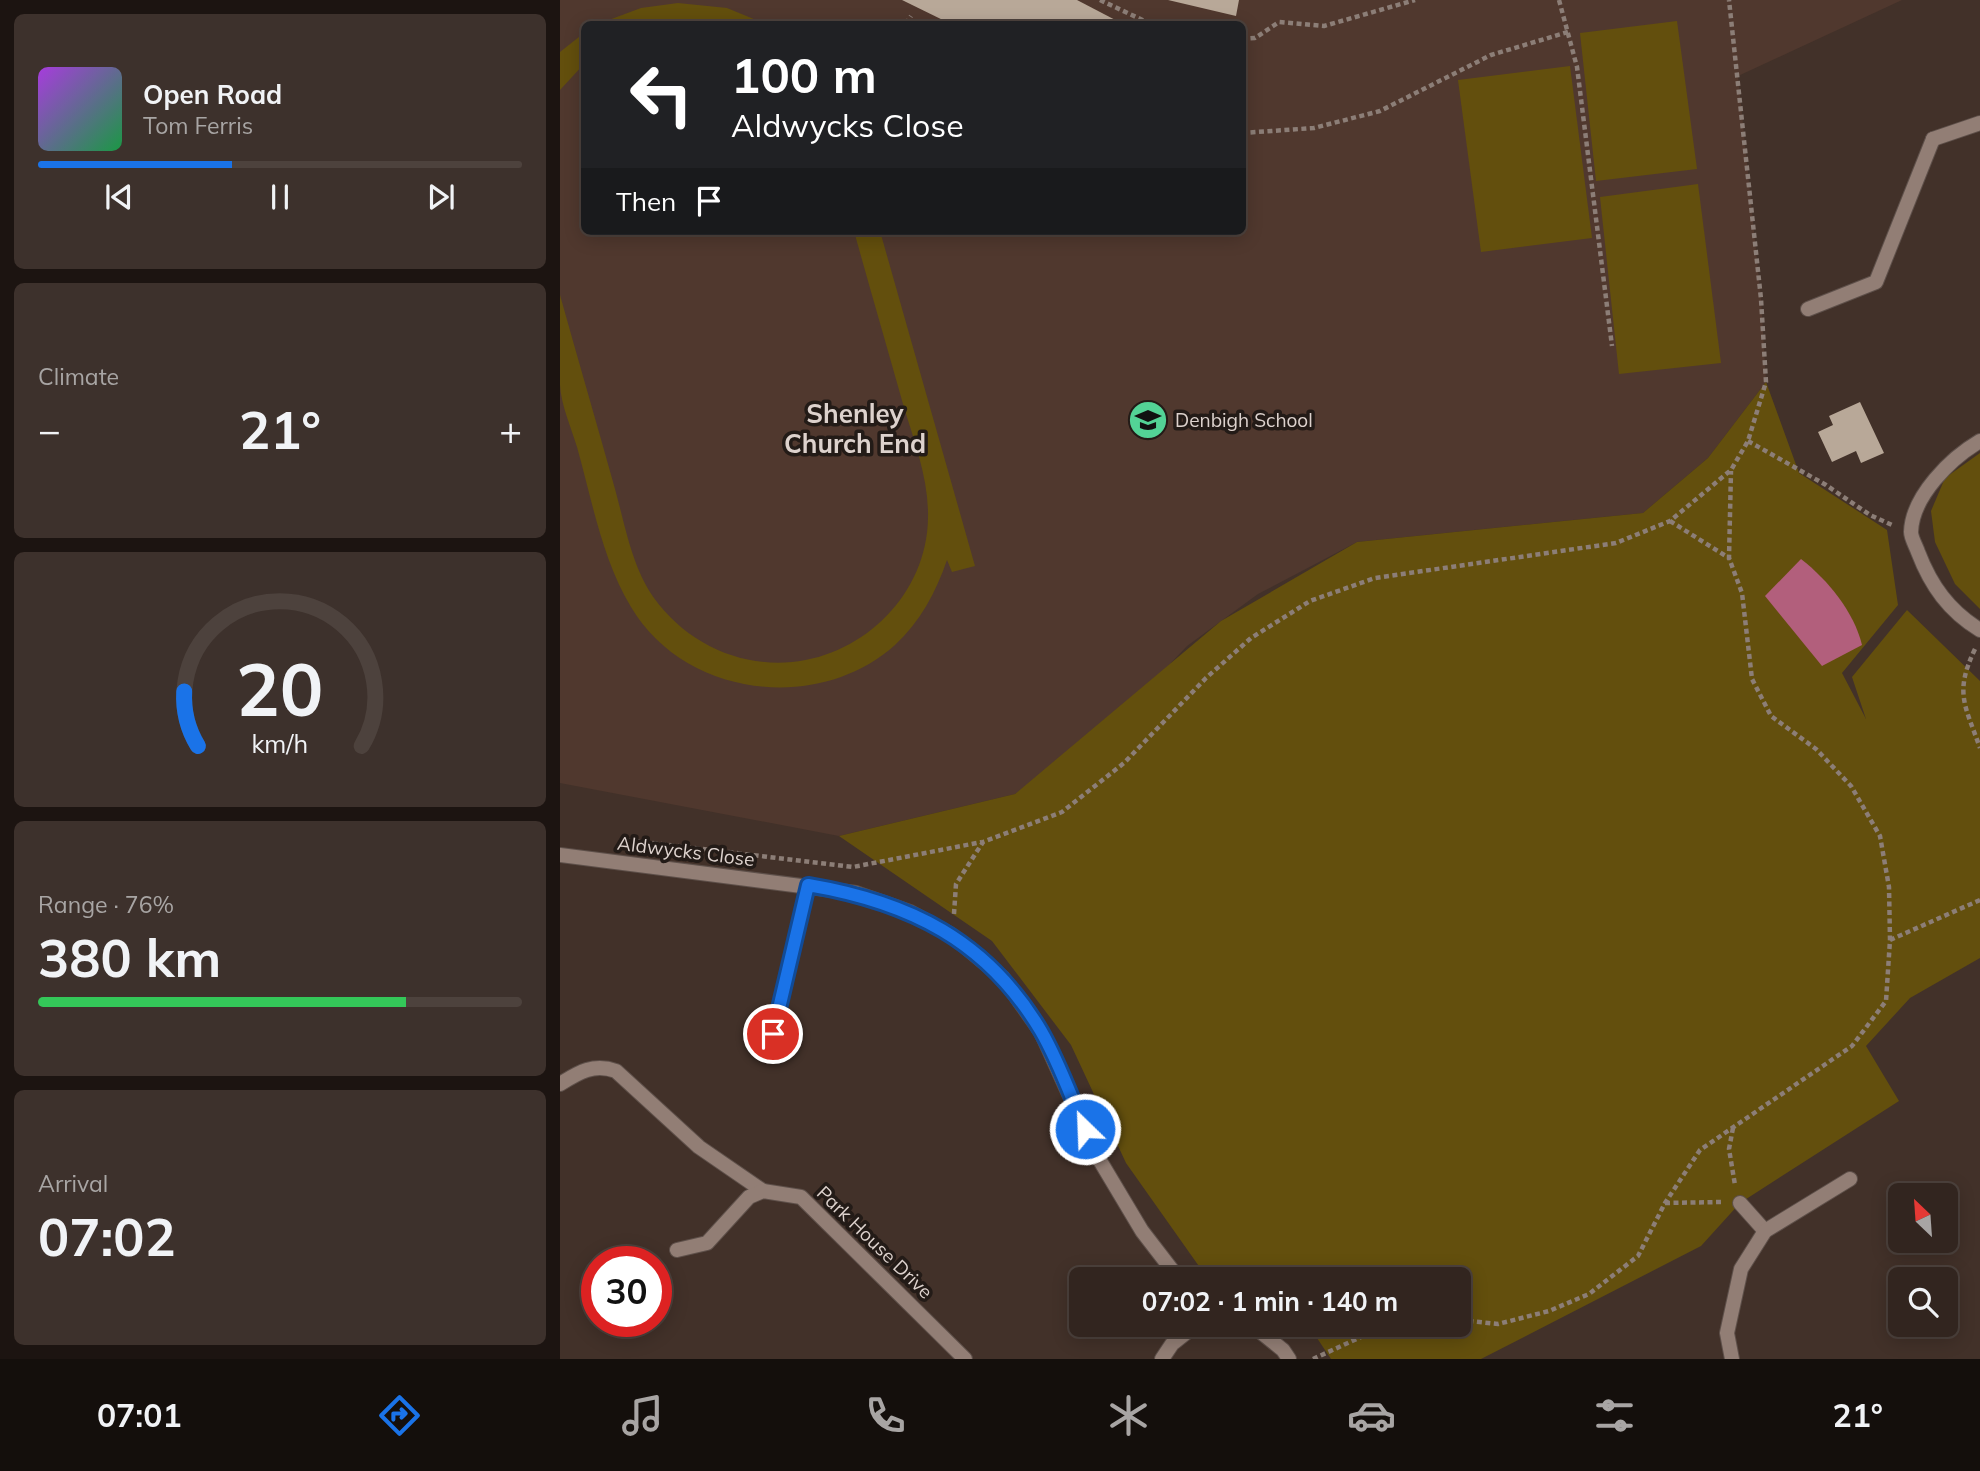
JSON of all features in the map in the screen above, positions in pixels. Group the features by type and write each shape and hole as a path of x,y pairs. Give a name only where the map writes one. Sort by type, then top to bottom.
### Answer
{"street":[{"path":"1808,309 1876,282 1933,139 1980,123"},
{"path":"1980,441 1964,451 1917,502 1911,534 1929,580 1958,616 1980,630"},
{"name":"Aldwycks Close","path":"560,855 856,893 910,912 950,934 1003,978 1041,1032 1096,1154 1142,1231 1170,1267"},
{"path":"773,1034 808,885"},
{"path":"560,1084 583,1071 601,1066 616,1071 699,1147 763,1191"},
{"path":"1732,1359 1727,1334 1741,1269 1765,1231 1850,1179"},
{"path":"677,1250 707,1243 749,1197 763,1191"},
{"name":"Park House Drive","path":"763,1191 801,1197 965,1359"},
{"path":"1740,1203 1765,1231"},
{"path":"1162,1359 1172,1344 1181,1337"},
{"path":"1267,1337 1283,1350 1289,1359"}],"path":[{"path":"1100,0 1145,21"},
{"path":"1246,39 1255,38 1279,22 1324,26 1415,0"},
{"path":"1559,0 1577,67 1612,346"},
{"path":"613,838 853,867 983,842 1062,812 1124,763 1206,678 1251,638 1310,601 1375,578 1616,543 1670,521 1731,470 1748,441 1766,382 1759,286 1729,0"},
{"path":"908,21 911,16"},
{"path":"1246,133 1314,128 1380,111 1491,55 1568,32"},
{"path":"1748,441 1826,485 1870,515 1911,534"},
{"path":"1471,1321 1498,1324 1549,1311 1589,1294 1638,1256 1665,1203 1700,1150 1852,1046 1886,1001 1890,940 1889,887 1880,836 1852,786 1816,749 1771,716 1752,679 1742,593 1729,558 1731,470"},
{"path":"1670,521 1729,558"},
{"path":"1980,639 1963,674 1962,698 1980,748"},
{"path":"954,920 956,884 983,842"},
{"path":"1890,940 1980,901"},
{"path":"1665,1203 1740,1203 1731,1172 1729,1149 1733,1127"},
{"path":"1313,1359 1361,1337"}],"shaded area":[{"name":"Denbigh School","path":"560,0 1902,0 1738,76 1761,299 1766,382 1708,458 1643,513 1357,542 1258,594 1187,646 1093,745 1015,794 839,836 560,783"},
{"path":"678,3 727,8 759,21 606,21 641,8"},
{"path":"1677,21 1697,169 1596,181 1580,33"},
{"path":"581,35 581,67 560,90 560,52"},
{"path":"1570,66 1592,238 1481,252 1458,80"},
{"path":"1698,184 1721,363 1619,374 1600,197"},
{"path":"855,235 881,235 975,566 952,572 947,560 938,584 912,627 895,645 864,667 829,681 792,687 754,686 718,677 684,661 654,637 631,607 612,569 562,400 560,295 630,545 646,586 667,614 681,627 697,639 733,656 772,662 792,662 819,657 844,647 867,633 904,595 917,571 925,545 928,503 920,460"},
{"path":"1766,382 1799,473 1887,530 1898,605 1842,673 1866,719 1852,677 1907,610 1980,681 1980,958 1910,998 1866,1046 1899,1101 1740,1203 1701,1246 1481,1359 1331,1359 1316,1337 1471,1337 1471,1267 1200,1267 1126,1163 1071,1045 992,941 839,836 1015,794 1221,621 1357,542 1643,513 1708,458"},
{"path":"1980,453 1980,609 1955,584 1935,542 1931,511 1945,478"},
{"path":"1801,559 1839,598 1853,621 1862,645 1822,666 1765,596"}],"building":[{"path":"902,0 1077,0 1117,21 945,21"},
{"path":"1168,0 1239,0 1236,16"},
{"path":"1860,402 1884,453 1861,463 1856,451 1832,462 1818,432 1833,425 1829,416"}],"place":[{"name":"Denbigh School","path":"1148,420"}],"district":[{"name":"Shenley Church End","path":"855,429"}],"route":[{"path":"773,1034 808,885 856,893 910,912 950,934 1003,978 1041,1032 1085,1129"}]}
